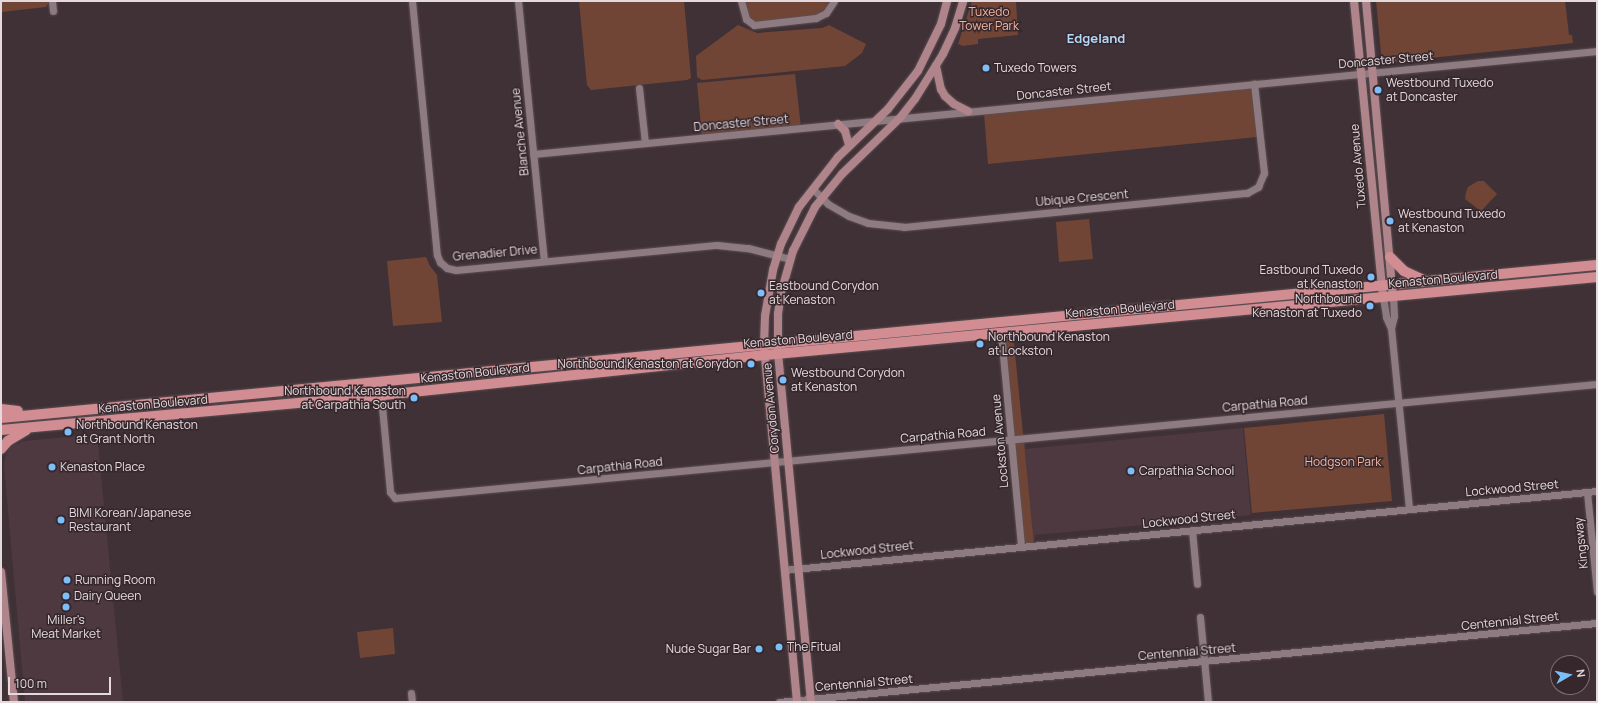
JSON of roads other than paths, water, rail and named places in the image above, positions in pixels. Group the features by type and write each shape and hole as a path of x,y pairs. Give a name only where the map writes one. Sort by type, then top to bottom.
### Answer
{"main road":[{"name":"Corydon Avenue","path":"796,701 764,350 765,316 777,254 799,207 812,189 849,145 888,109 918,70 941,24 947,1"},
{"name":"Corydon Avenue","path":"811,700 778,349 778,314 790,258 800,236 821,198 842,174 900,118 915,99 936,66 955,28 963,1"},
{"name":"Tuxedo Avenue","path":"1354,1 1381,286 1388,297"},
{"name":"Tuxedo Avenue","path":"1366,1 1390,257 1392,285 1388,297"},
{"path":"936,66 941,89 945,96 954,104 968,111"},
{"path":"903,91 915,99"},
{"path":"838,124 845,131 849,145"},
{"path":"858,137 868,148"},
{"path":"1390,257 1404,272 1427,281"},
{"name":"Kenaston Boulevard","path":"778,349 1427,281 1597,265"},
{"name":"Kenaston Boulevard","path":"1,418 764,350 1001,334 1597,277"},
{"name":"Kenaston Boulevard","path":"1,430 381,396 764,350"},
{"path":"1,409 9,411 56,413"},
{"path":"1,449 8,440 31,428"},
{"path":"1,572 14,702"}],"street":[{"path":"52,1 53,11"},
{"name":"Grenadier Drive","path":"412,1 437,254 440,262 447,268 456,270 544,260 717,245 737,246 790,258"},
{"name":"Blanche Avenue","path":"518,1 544,260"},
{"path":"741,1 746,18 754,25 816,18 826,13 834,1"},
{"name":"Doncaster Street","path":"533,154 1597,51"},
{"name":"Ubique Crescent","path":"812,189 828,204 849,216 868,223 904,227 1247,193 1258,187 1264,173 1254,84"},
{"path":"639,88 645,143"},
{"name":"Tuxedo Avenue","path":"1388,297 1386,317 1391,328 1409,508"},
{"name":"Lockston Avenue","path":"1001,334 1022,546"},
{"name":"Carpathia Road","path":"381,396 390,492 395,498 1597,384"},
{"name":"Lockwood Street","path":"784,570 1409,508 1597,491"},
{"name":"Kingsway","path":"1587,492 1597,592"},
{"path":"1192,530 1197,584"},
{"path":"1200,617 1208,702"},
{"name":"Centennial Street","path":"779,702 1597,624"},
{"path":"411,693 412,702"}],"place":[{"name":"Tuxedo Towers","path":"986,68"},
{"name":"Westbound Tuxedo at Doncaster","path":"1378,90"},
{"name":"Westbound Tuxedo at Kenaston","path":"1390,221"},
{"name":"Eastbound Tuxedo at Kenaston","path":"1371,277"},
{"name":"Eastbound Corydon at Kenaston","path":"761,293"},
{"name":"Northbound Kenaston at Tuxedo","path":"1370,306"},
{"name":"Northbound Kenaston at Lockston","path":"980,344"},
{"name":"Northbound Kenaston at Corydon","path":"751,364"},
{"name":"Westbound Corydon at Kenaston","path":"783,380"},
{"name":"Northbound Kenaston at Carpathia South","path":"414,398"},
{"name":"Northbound Kenaston at Grant North","path":"68,432"},
{"name":"Kenaston Place","path":"52,467"},
{"name":"Carpathia School","path":"1131,471"},
{"name":"BIMI Korean/Japanese Restaurant","path":"61,520"},
{"name":"Running Room","path":"67,580"},
{"name":"Dairy Queen","path":"66,596"},
{"name":"Miller's Meat Market","path":"66,607"},
{"name":"The Fitual","path":"779,647"},
{"name":"Nude Sugar Bar","path":"759,649"}],"district":[{"name":"Edgeland","path":"1096,38"}],"park label":[{"name":"Tuxedo Tower Park","path":"989,19"},
{"name":"Hodgson Park","path":"1343,462"}]}
